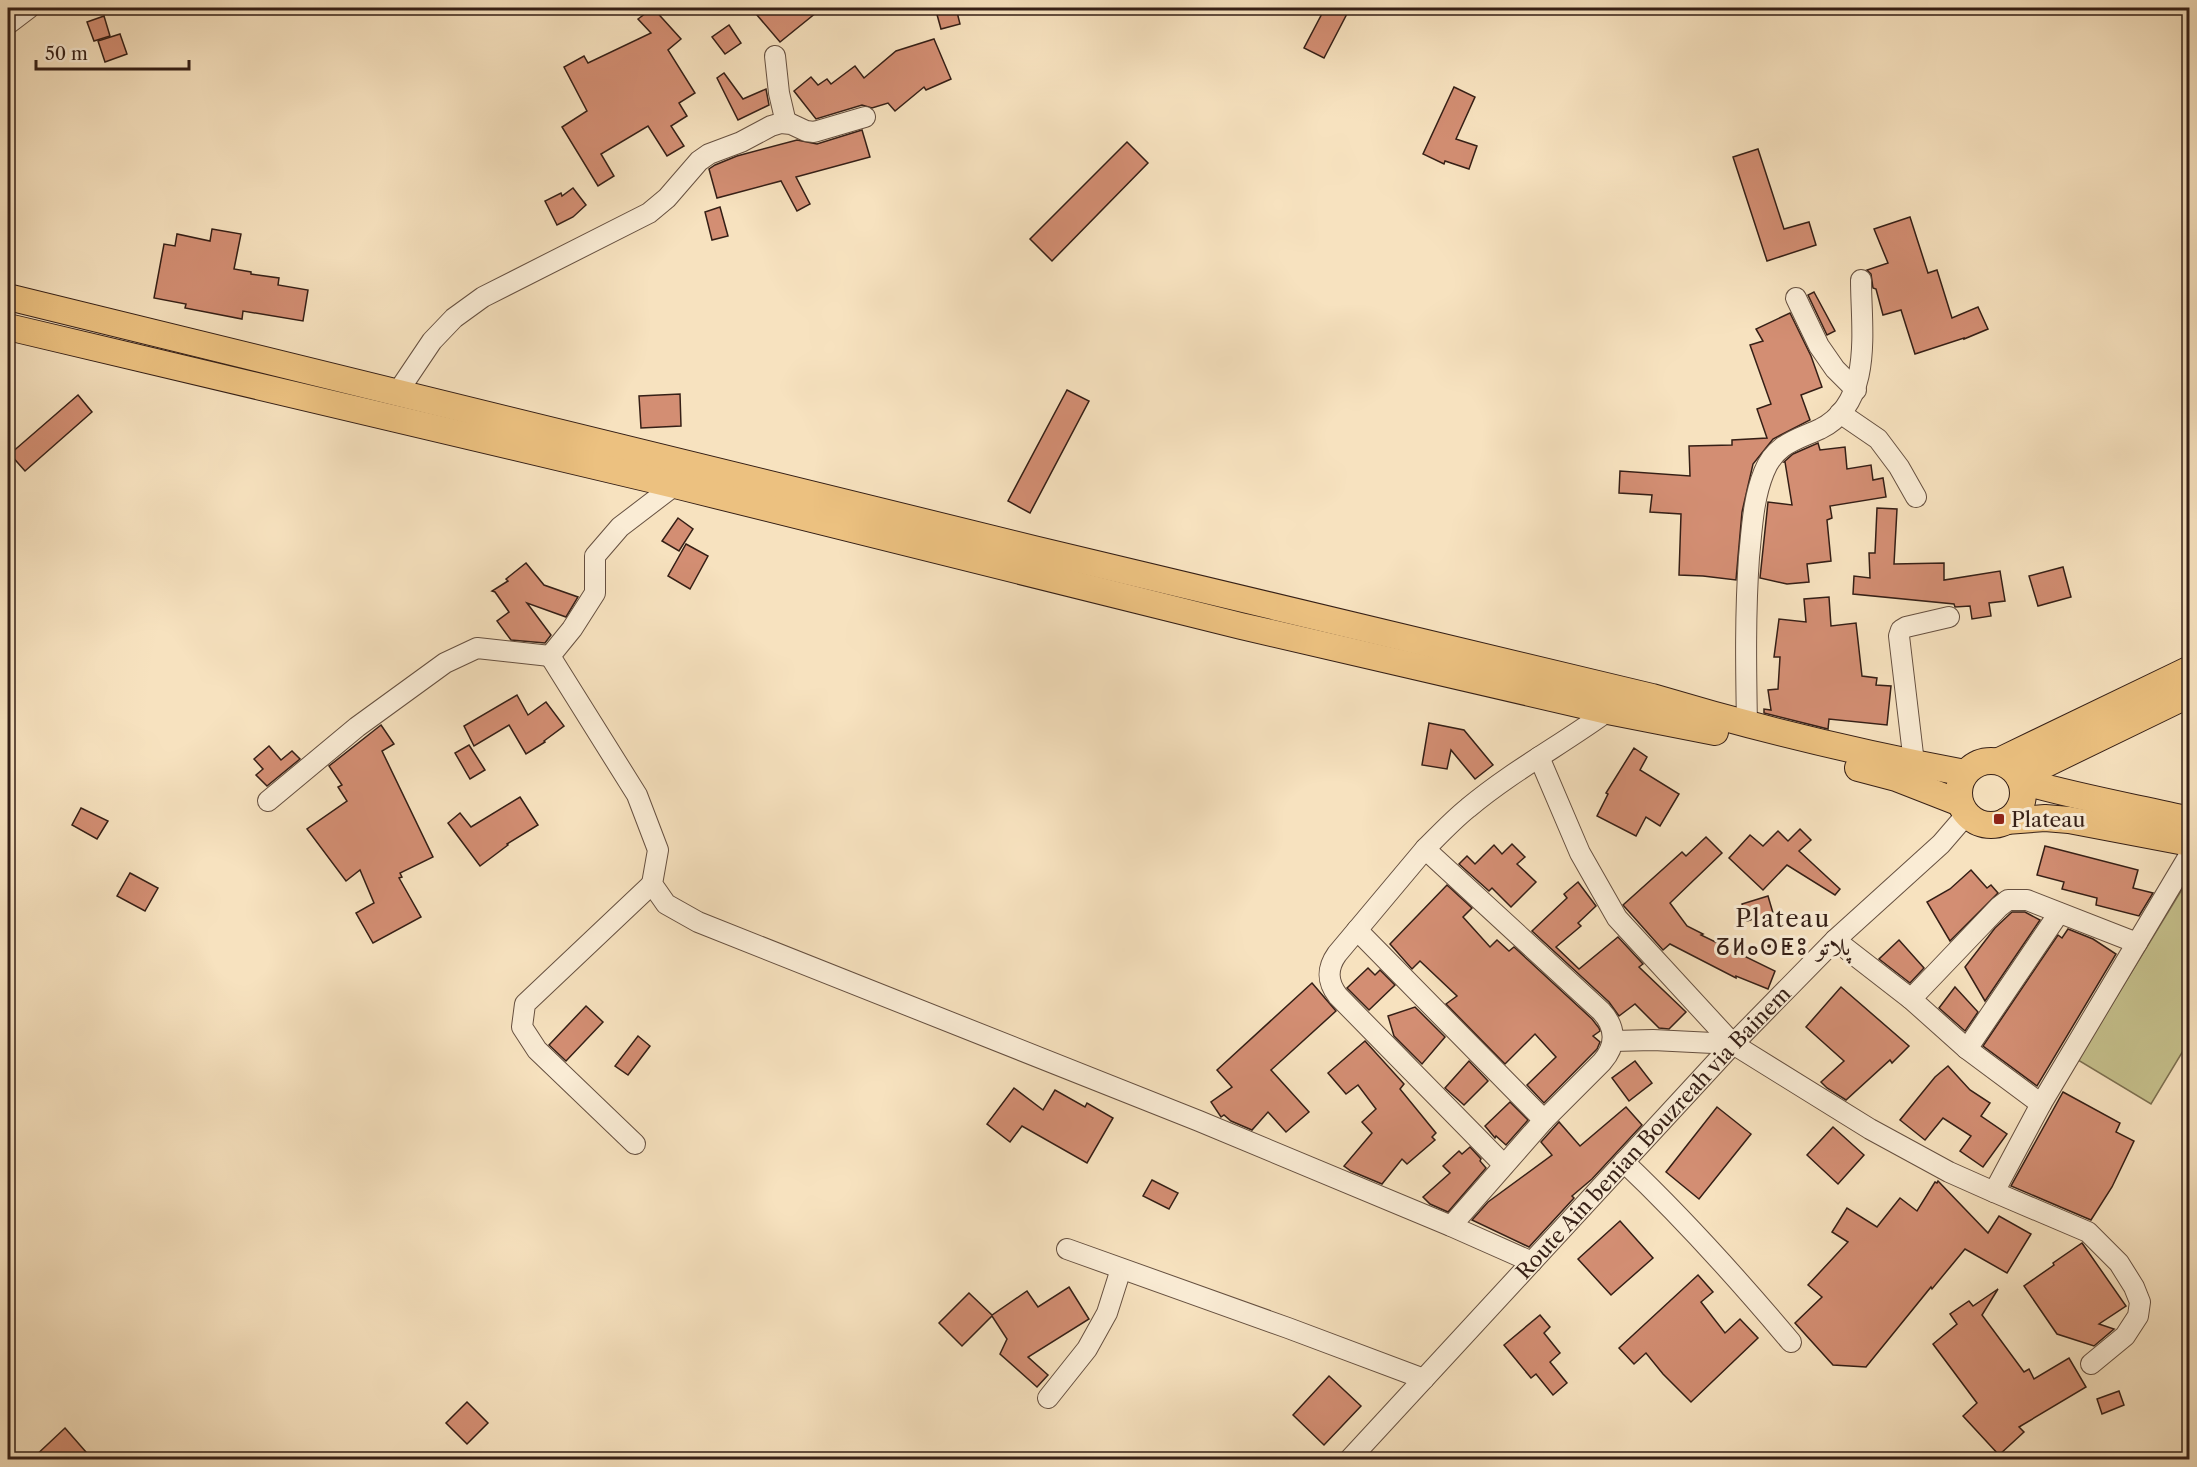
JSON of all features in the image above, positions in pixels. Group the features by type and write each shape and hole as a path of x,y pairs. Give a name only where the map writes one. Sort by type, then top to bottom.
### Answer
{"main road":[{"path":"8,297 1034,549 1652,697 1747,726 1914,764 1965,773"},
{"path":"8,327 675,485 1241,626 1608,711 1698,728 1896,778 1963,809 1978,823 1992,825 2045,818 2069,820 2190,843"},
{"path":"1963,809 1958,792 1965,773 1974,765 1985,761 1999,761 2190,669"},
{"path":"2020,779 2190,694"},
{"path":"1999,761 2011,767 2020,779 2024,792 2022,804 2006,822"},
{"path":"2020,779 2065,794 2091,797 2190,820"}],"street":[{"path":"8,24 29,8"},
{"path":"775,56 779,93 786,123"},
{"path":"397,393 432,342 454,318 483,297 649,213 667,198 699,160 709,154 741,142 771,126 786,123 814,132 865,117"},
{"path":"1747,726 1745,614 1753,510 1765,470 1782,447 1821,428 1840,413 1856,390 1862,362 1861,280"},
{"path":"1796,298 1819,346 1835,369 1856,390"},
{"path":"1840,413 1878,439 1916,497"},
{"path":"550,656 595,593 595,556 620,527 675,485"},
{"path":"1914,764 1899,636 1901,630 1906,627 1949,617"},
{"path":"268,801 357,727 445,663 477,648 550,656"},
{"path":"550,656 637,795 658,850 652,884 525,1004 522,1027 537,1050 634,1144"},
{"path":"1504,1165 1333,990 1329,975 1333,960 1357,930 1425,849 1468,808 1608,711"},
{"path":"1539,757 1580,854 1617,918 1733,1044 1870,1129 1949,1172 2088,1232 2119,1263 2134,1287 2140,1302 2138,1316 2125,1336 2091,1364"},
{"name":"Route Ain benian Bouzreah via Bainem","path":"1349,1460 1733,1044 1835,940 1941,844 1963,809"},
{"path":"1425,849 1601,1011 1612,1026 1613,1041 1609,1055 1544,1120 1451,1226"},
{"path":"1994,1192 2042,1104 2190,854"},
{"path":"652,884 666,904 698,922 1199,1121 1532,1262"},
{"path":"1911,999 2003,903 2014,898 2021,898 2137,943"},
{"path":"1967,1049 2059,913"},
{"path":"1357,930 1544,1120"},
{"path":"1835,940 1911,999 1967,1049 2042,1104"},
{"path":"1613,1041 1673,1040 1733,1044"},
{"path":"1624,1162 1721,1260 1791,1342"},
{"path":"1067,1249 1424,1379"},
{"path":"1048,1398 1087,1348 1107,1313 1121,1269"}],"shaded area":[{"path":"2187,881 2189,883 2189,1041 2151,1104 2078,1060"}],"building":[{"path":"653,8 681,39 668,50 695,93 679,103 687,116 671,126 684,146 667,156 648,126 601,154 614,176 598,186 562,127 587,111 564,67 584,56 588,63 651,33 638,19"},
{"path":"751,8 822,8 780,42"},
{"path":"956,8 960,24 941,29 936,11"},
{"path":"1325,8 1350,8 1324,58 1304,48"},
{"path":"104,16 110,36 94,41 87,22"},
{"path":"729,25 741,43 725,54 712,37"},
{"path":"120,34 127,54 105,62 98,41"},
{"path":"934,39 951,79 926,90 924,87 895,111 888,103 872,108 862,105 816,119 794,91 811,77 818,85 827,79 831,84 855,66 864,78 896,51"},
{"path":"724,73 743,99 766,89 769,105 738,120 717,78"},
{"path":"1454,87 1475,97 1456,139 1477,146 1469,169 1445,161 1444,164 1423,154"},
{"path":"862,130 870,157 796,177 810,204 797,211 781,181 717,198 709,169 715,165 737,156 797,140 817,144"},
{"path":"1127,142 1148,163 1052,261 1030,239"},
{"path":"1758,149 1784,229 1809,222 1816,245 1767,261 1733,157"},
{"path":"573,188 586,205 573,217 557,225 545,201 561,193 562,196"},
{"path":"720,207 728,236 712,240 705,212"},
{"path":"1910,217 1928,273 1937,270 1952,318 1978,307 1988,329 1915,354 1901,310 1883,315 1876,289 1873,288 1871,274 1867,270 1888,263 1874,229"},
{"path":"212,229 241,234 234,269 279,278 278,285 308,290 303,321 243,311 242,319 185,308 186,304 154,298 164,244 175,246 177,234 210,241"},
{"path":"1814,292 1835,331 1827,335 1808,295"},
{"path":"1790,313 1811,356 1822,387 1801,395 1810,420 1773,439 1753,464 1742,512 1736,580 1679,575 1681,514 1650,512 1652,495 1619,493 1620,471 1690,476 1689,446 1732,445 1732,440 1767,438 1757,409 1771,404 1750,345 1763,341 1756,329"},
{"path":"1067,390 1089,401 1030,513 1008,501"},
{"path":"680,394 681,426 641,428 639,396"},
{"path":"78,395 92,412 25,471 10,454"},
{"path":"1818,443 1820,450 1845,447 1847,469 1871,465 1873,480 1883,478 1886,497 1830,506 1832,518 1827,520 1831,561 1807,564 1809,582 1787,584 1760,578 1768,502 1792,505 1784,462 1793,454"},
{"path":"1877,508 1897,509 1894,564 1944,563 1944,580 2000,571 2005,601 1989,603 1991,616 1972,619 1970,606 1955,607 1954,604 1853,594 1854,576 1870,578 1869,553 1875,553"},
{"path":"678,518 693,529 679,551 662,541"},
{"path":"686,544 708,556 690,589 668,576"},
{"path":"526,563 544,585 578,597 566,617 527,603 551,635 545,643 511,640 497,621 509,612 492,591 508,581 506,579"},
{"path":"2063,567 2071,597 2038,606 2029,576"},
{"path":"1829,597 1831,626 1856,623 1862,676 1877,678 1876,685 1891,686 1887,725 1829,719 1828,729 1764,713 1764,709 1771,710 1768,690 1778,689 1780,657 1774,657 1779,619 1806,622 1804,599"},
{"path":"517,695 528,715 546,702 564,726 526,754 509,725 474,746 464,726"},
{"path":"1429,723 1464,730 1493,765 1475,779 1451,750 1447,769 1422,765"},
{"path":"381,725 394,744 382,751 433,857 400,873 402,877 399,878 421,917 373,943 356,913 374,903 360,870 346,881 307,829 347,801 338,787 342,785 329,766"},
{"path":"469,745 485,770 470,779 455,753"},
{"path":"269,746 281,760 292,751 300,759 267,786 256,775 263,769 254,759"},
{"path":"1634,748 1647,757 1640,770 1679,794 1660,826 1646,817 1636,836 1597,816 1608,794 1606,793"},
{"path":"520,797 538,825 507,844 480,866 448,823 460,813 471,827"},
{"path":"81,808 108,821 97,839 72,825"},
{"path":"1800,829 1811,840 1799,851 1840,889 1835,895 1787,865 1763,890 1729,858 1750,835 1763,846 1778,831 1788,841"},
{"path":"1706,837 1722,853 1670,903 1687,926 1775,971 1768,989 1736,976 1736,978 1670,944 1663,950 1623,905 1682,852 1686,856"},
{"path":"1512,844 1525,857 1517,864 1536,882 1511,907 1492,888 1489,891 1459,864 1467,856 1475,864 1494,845 1502,854"},
{"path":"2045,846 2138,870 2133,888 2153,893 2139,916 2096,905 2097,898 2062,889 2064,882 2037,875"},
{"path":"1971,870 1987,888 1991,885 1998,893 1950,941 1927,902 1950,889"},
{"path":"130,873 158,888 145,911 117,896"},
{"path":"1578,882 1596,906 1578,923 1581,926 1556,947 1579,969 1618,937 1643,964 1639,967 1686,1012 1669,1029 1659,1028 1635,1004 1619,1016 1609,1002 1532,931 1567,898 1564,894"},
{"path":"1447,885 1472,908 1463,917 1490,947 1497,940 1509,951 1514,947 1599,1028 1600,1031 1593,1036 1600,1042 1597,1049 1544,1103 1527,1085 1556,1057 1535,1034 1505,1064 1446,1004 1457,996 1420,961 1412,969 1390,944"},
{"path":"1768,896 1773,913 1747,921 1742,904"},
{"path":"2012,912 2025,912 2040,920 1985,1001 1965,967 1995,928"},
{"path":"2068,929 2093,939 2116,954 2037,1086 1983,1046 2058,935 2062,938"},
{"path":"1899,940 1924,968 1910,983 1879,959"},
{"path":"1368,968 1375,975 1380,970 1395,985 1369,1010 1347,988"},
{"path":"1312,983 1336,1011 1271,1070 1309,1112 1286,1132 1268,1112 1252,1130 1231,1121 1224,1115 1221,1117 1211,1102 1232,1087 1217,1070"},
{"path":"1841,987 1909,1046 1892,1063 1890,1060 1846,1100 1821,1082 1844,1061 1806,1027"},
{"path":"1955,987 1978,1012 1965,1031 1939,1008"},
{"path":"586,1006 603,1022 566,1061 549,1045"},
{"path":"1415,1007 1445,1037 1422,1064 1394,1036 1388,1016"},
{"path":"638,1036 650,1046 628,1075 615,1066"},
{"path":"1365,1041 1404,1084 1400,1089 1436,1133 1432,1137 1435,1140 1407,1164 1402,1159 1382,1184 1344,1166 1372,1133 1362,1122 1376,1109 1358,1085 1346,1094 1328,1073"},
{"path":"1469,1061 1488,1081 1464,1105 1445,1088"},
{"path":"1635,1061 1652,1083 1629,1101 1612,1078"},
{"path":"1948,1066 1970,1090 1990,1103 1981,1116 2007,1134 1983,1167 1960,1151 1971,1136 1943,1118 1925,1140 1900,1120 1935,1077"},
{"path":"1014,1088 1043,1110 1055,1090 1085,1107 1087,1103 1113,1118 1087,1163 1022,1126 1010,1142 987,1124"},
{"path":"2063,1092 2120,1123 2116,1132 2134,1141 2112,1187 2091,1220 2011,1186"},
{"path":"1510,1102 1528,1120 1506,1145 1496,1136 1495,1138 1485,1126"},
{"path":"1626,1107 1642,1125 1592,1179 1572,1196 1574,1198 1529,1247 1472,1220 1488,1202 1552,1155 1541,1142 1559,1122 1580,1146"},
{"path":"1717,1107 1751,1134 1699,1199 1666,1172"},
{"path":"1833,1127 1864,1155 1838,1184 1807,1155"},
{"path":"1470,1147 1486,1168 1448,1212 1430,1204 1423,1197 1450,1173 1443,1166 1459,1151 1462,1154"},
{"path":"1152,1180 1178,1193 1169,1209 1143,1196"},
{"path":"1938,1181 1988,1233 1999,1216 2031,1234 2007,1273 1965,1249 1866,1367 1833,1365 1795,1323 1822,1297 1808,1285 1848,1242 1832,1232 1847,1208 1877,1227 1900,1198 1917,1211 1935,1182"},
{"path":"1620,1221 1653,1258 1611,1295 1578,1259"},
{"path":"2082,1243 2126,1306 2099,1324 2114,1329 2094,1346 2057,1334 2024,1286"},
{"path":"1698,1275 1713,1292 1701,1302 1725,1333 1740,1319 1758,1338 1691,1402 1646,1353 1634,1364 1619,1348"},
{"path":"1069,1287 1089,1319 1028,1357 1048,1375 1037,1387 1000,1354 1007,1339 992,1316 962,1346 939,1323 969,1293 992,1315 1027,1291 1038,1307"},
{"path":"1998,1289 1982,1315 2024,1372 2029,1369 2034,1379 2069,1358 2086,1387 2019,1427 2024,1432 1999,1455 1963,1416 1977,1403 1933,1344 1957,1324 1950,1314 1969,1301 1973,1306"},
{"path":"1540,1315 1550,1327 1544,1333 1560,1353 1550,1362 1567,1383 1553,1395 1536,1374 1531,1378 1504,1345"},
{"path":"1329,1376 1361,1406 1324,1445 1293,1415"},
{"path":"2119,1391 2124,1405 2102,1414 2097,1399"},
{"path":"467,1402 488,1423 467,1444 446,1423"},
{"path":"65,1428 93,1460 31,1460"}],"place":[{"name":"Plateau","path":"1999,819"}],"district":[{"name":"Plateau ⵒⵍⴰⵙⵟⵓ پلاتو","path":"1783,932"}]}
